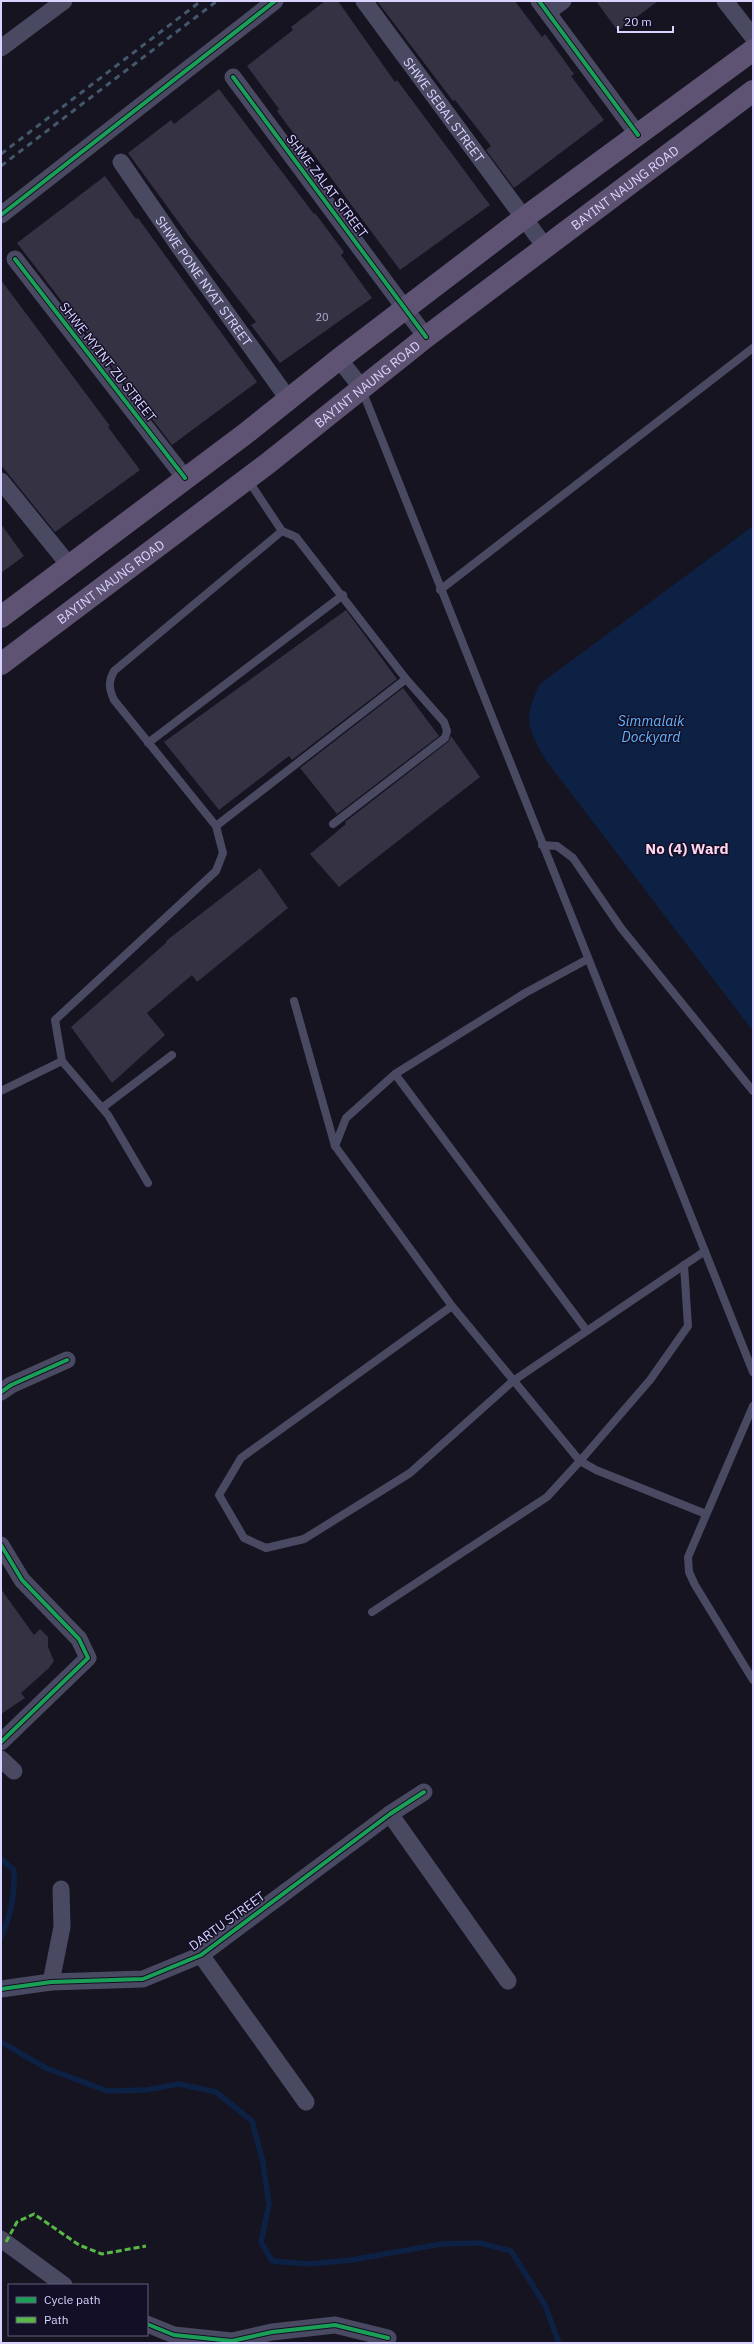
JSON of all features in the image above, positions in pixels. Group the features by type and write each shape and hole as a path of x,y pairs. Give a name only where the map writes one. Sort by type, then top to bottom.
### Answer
{"main road":[{"path":"1,617 289,400 339,359 524,218 753,50"},
{"name":"BAYINT NAUNG ROAD","path":"1,664 248,478 426,337 753,91"}],"street":[{"path":"1,48 64,1"},
{"path":"1,215 275,1"},
{"name":"SHWE SEBAL STREET","path":"364,1 546,248"},
{"path":"563,1 543,7 638,135"},
{"path":"725,1 753,37"},
{"name":"SHWE ZALAT STREET","path":"233,77 406,308 426,337"},
{"name":"SHWE PONE NYAT STREET","path":"121,162 180,248 289,400"},
{"name":"SHWE MYINT ZU STREET","path":"15,259 185,478"},
{"path":"339,359 361,387"},
{"path":"1,481 69,566"},
{"path":"1,1392 11,1385 67,1360"},
{"path":"1,1545 22,1580 79,1639 84,1646 88,1658 1,1742"},
{"path":"1,1759 14,1771"},
{"name":"DARTU STREET","path":"7,1989 51,1982 143,1979 201,1955 390,1814 424,1792"},
{"path":"390,1814 508,1981"},
{"path":"51,1982 62,1927 62,1889"},
{"path":"201,1955 306,2102"},
{"path":"1,2239 63,2284"},
{"path":"148,2325 175,2339 232,2341 272,2332 335,2325 389,2341"}],"lane":[{"path":"440,590 753,348"},
{"path":"361,387 440,590 753,1372"},
{"path":"248,478 282,531 296,537 343,595 406,679 444,722 447,731 444,738 333,824"},
{"path":"148,1182 102,1108 62,1061 55,1020 216,870 224,853 216,826 114,700 110,690 109,679 114,671 282,531"},
{"path":"148,743 343,595"},
{"path":"216,826 406,679"},
{"path":"542,845 557,846 573,858 621,928 753,1091"},
{"path":"335,1146 346,1118 395,1074 525,994 588,959"},
{"path":"294,1001 335,1146 452,1306 580,1461 596,1470 706,1514"},
{"path":"102,1108 172,1055"},
{"path":"1,1091 62,1061"},
{"path":"395,1074 587,1331"},
{"path":"452,1306 242,1458 219,1495 244,1538 266,1548 304,1539 410,1473 513,1381 704,1252"},
{"path":"372,1612 547,1497 580,1461 650,1380 688,1326 684,1265"},
{"path":"753,1406 688,1557 689,1572 695,1585 753,1680"}],"water":[{"name":"Simmalaik Dockyard","path":"753,526 753,1031 545,759 531,730 529,714 540,684"}],"building":[{"path":"325,1 338,1 395,82 397,80 490,205 400,270 308,147 305,149 277,111 279,109 247,66 293,30 291,27"},
{"path":"377,1 515,1 542,37 545,34 574,74 571,76 604,120 514,188 486,150 491,146 455,100 453,101"},
{"path":"596,1 658,1 618,31"},
{"path":"219,89 344,252 341,255 372,298 280,363 251,325 256,322 188,235 128,153 171,120 174,124"},
{"path":"105,176 136,219 138,218 257,382 172,445 17,243"},
{"path":"1,280 110,426 108,427 140,470 55,532 1,465"},
{"path":"1,524 24,556 1,573"},
{"path":"346,610 397,679 292,760 289,756 219,810 164,742"},
{"path":"403,688 439,736 337,814 300,768"},
{"path":"451,736 480,777 339,887 310,854 346,824 345,822 448,742"},
{"path":"260,868 288,908 197,982 192,975 147,1013 165,1035 112,1083 71,1027 167,942 166,941"},
{"path":"1,1589 34,1635 40,1629 48,1637 48,1647 54,1661 49,1668 21,1693 25,1698 1,1714"}],"waterway":[{"path":"1,1859 14,1870 13,1896 10,1913 1,1937"},
{"path":"1,2042 46,2068 107,2091 146,2090 179,2084 216,2092 252,2121 263,2162 269,2205 261,2242 272,2261 308,2264 352,2260 441,2244 480,2243 511,2251 545,2305 559,2343"}],"railway":[{"path":"1,154 201,1"},
{"path":"1,166 217,1"}],"marked path":[{"path":"6,2242 17,2222 34,2214 79,2245 102,2254 146,2246"}],"cycle path":[{"path":"1,215 275,1"},
{"path":"539,1 638,135"},
{"path":"233,77 426,337"},
{"path":"15,259 185,478"},
{"path":"1,1392 11,1385 67,1360"},
{"path":"1,1545 22,1580 79,1639 88,1658 1,1742"},
{"path":"1,1989 51,1982 143,1979 201,1955 390,1814 424,1792"},
{"path":"148,2324 174,2335 232,2341 272,2332 335,2325 388,2338"}],"district":[{"name":"No (4) Ward","path":"687,848"}]}
